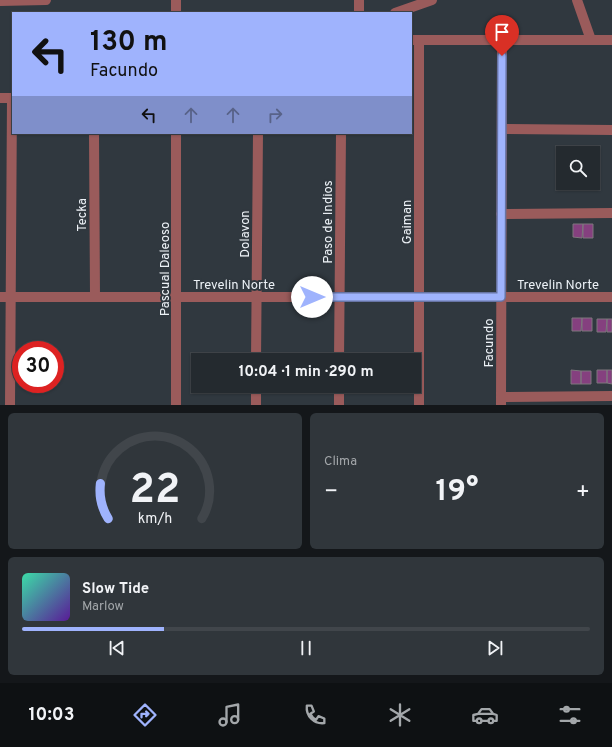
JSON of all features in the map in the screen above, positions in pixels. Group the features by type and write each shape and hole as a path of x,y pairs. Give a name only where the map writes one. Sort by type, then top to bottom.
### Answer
{"street":[{"path":"0,1 46,0"},
{"path":"176,0 176,12"},
{"path":"359,0 359,12"},
{"path":"398,12 432,0"},
{"path":"577,0 591,40"},
{"path":"415,40 612,40"},
{"name":"Gaiman","path":"415,40 419,405"},
{"name":"Facundo","path":"501,401 502,41"},
{"path":"0,98 12,98 10,405"},
{"path":"502,130 612,130"},
{"name":"Tecka","path":"94,134 95,297"},
{"name":"Pascual Daleoso","path":"176,134 176,405"},
{"name":"Dolavon","path":"256,353 258,134"},
{"name":"Paso de Indios","path":"339,353 341,134"},
{"path":"502,214 612,213"},
{"name":"Trevelin Norte","path":"0,297 612,296"},
{"path":"256,393 256,405"},
{"path":"339,393 339,405"},
{"path":"501,401 612,396"}],"building":[{"path":"573,224 583,224 582,238 573,237"},
{"path":"583,224 593,224 593,238 583,238"},
{"path":"572,318 582,318 581,331 572,331"},
{"path":"582,318 592,318 592,331 582,331"},
{"path":"597,319 607,319 606,332 597,332"},
{"path":"607,319 612,319 612,332 607,332"},
{"path":"571,370 581,371 581,384 571,384"},
{"path":"597,370 607,370 607,383 597,383"},
{"path":"607,370 612,370 612,384 607,383"},
{"path":"581,371 591,371 591,384 581,384"}],"route":[{"path":"312,297 501,297 502,56"}]}
